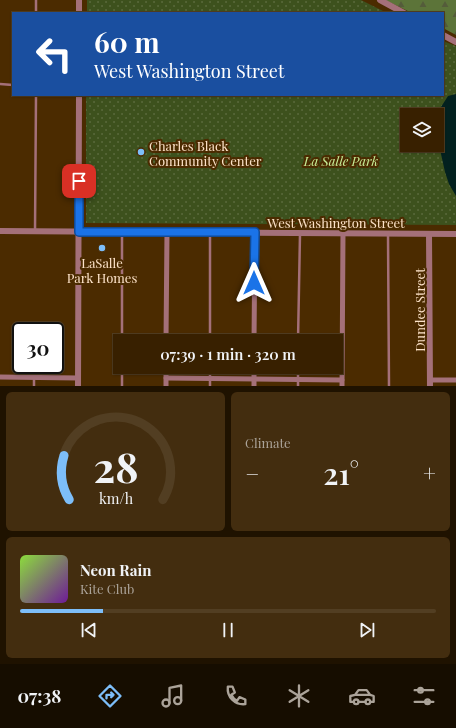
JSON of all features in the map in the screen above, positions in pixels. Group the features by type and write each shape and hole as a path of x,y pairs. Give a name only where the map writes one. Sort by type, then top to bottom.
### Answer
{"street":[{"path":"79,0 79,12"},
{"path":"380,0 402,12"},
{"path":"444,36 456,42"},
{"path":"78,386 79,96"},
{"name":"West Washington Street","path":"0,231 456,234"},
{"path":"166,334 167,232"},
{"path":"254,334 255,232"},
{"path":"342,386 343,233"},
{"name":"Dundee Street","path":"429,234 430,383"},
{"path":"166,374 166,386"},
{"path":"254,374 254,386"},
{"path":"0,377 78,378"},
{"path":"166,378 342,380"},
{"path":"430,383 456,380"}],"lane":[{"path":"36,0 36,12"},
{"path":"0,84 12,85"},
{"path":"35,231 36,96"},
{"path":"122,232 122,334"},
{"path":"210,232 210,334"},
{"path":"298,334 300,233"},
{"path":"388,234 389,386"},
{"path":"122,374 122,386"},
{"path":"210,374 210,386"},
{"path":"298,374 298,386"},
{"path":"34,378 34,386"}],"green space":[{"path":"87,0 361,0 385,12 87,12"},
{"path":"385,0 456,0 456,35 444,29 444,12 410,12"},
{"name":"La Salle Park","path":"444,41 456,46 456,225 86,223 86,96 444,96"}],"water":[{"path":"456,94 456,196 449,184 441,154 441,152 444,152 444,108 441,108 448,96"}],"place":[{"name":"Charles Black Community Center","path":"141,152"},
{"name":"LaSalle Park Homes","path":"102,248"}],"route":[{"path":"79,181 79,232 255,232 254,283"}]}
